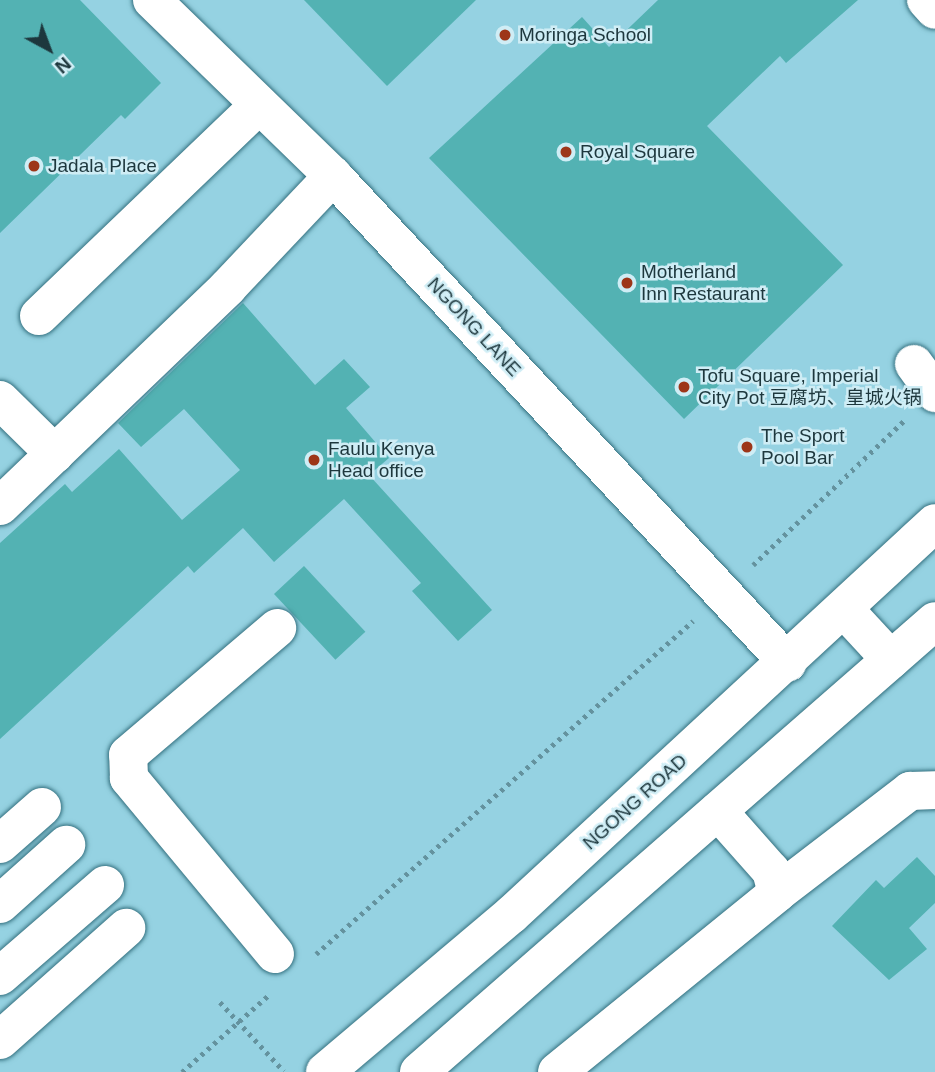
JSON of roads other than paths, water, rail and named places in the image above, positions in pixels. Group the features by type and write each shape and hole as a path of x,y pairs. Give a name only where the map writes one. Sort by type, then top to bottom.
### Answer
{"main road":[{"name":"NGONG LANE","path":"152,0 333,176 788,663"},
{"path":"926,0 935,10"},
{"path":"39,316 259,105"},
{"path":"0,506 333,176"},
{"path":"0,400 55,454"},
{"name":"NGONG ROAD","path":"325,1072 511,915 788,663 935,523"},
{"path":"844,609 891,660"},
{"path":"419,1072 935,621"},
{"path":"277,628 128,755 129,778 289,966"},
{"path":"557,1072 777,893 910,791 935,790"},
{"path":"0,844 42,807"},
{"path":"718,811 771,871 777,893"},
{"path":"0,904 66,845"},
{"path":"0,976 105,885"},
{"path":"0,1040 126,928"}],"place":[{"name":"Moringa School","path":"505,35"},
{"name":"Royal Square","path":"566,152"},
{"name":"Jadala Place","path":"34,166"},
{"name":"Motherland Inn Restaurant","path":"627,283"},
{"name":"Tofu Square, Imperial City Pot 豆腐坊、皇城火锅","path":"684,387"},
{"name":"The Sport Pool Bar","path":"747,447"},
{"name":"Faulu Kenya Head office","path":"314,460"}]}
